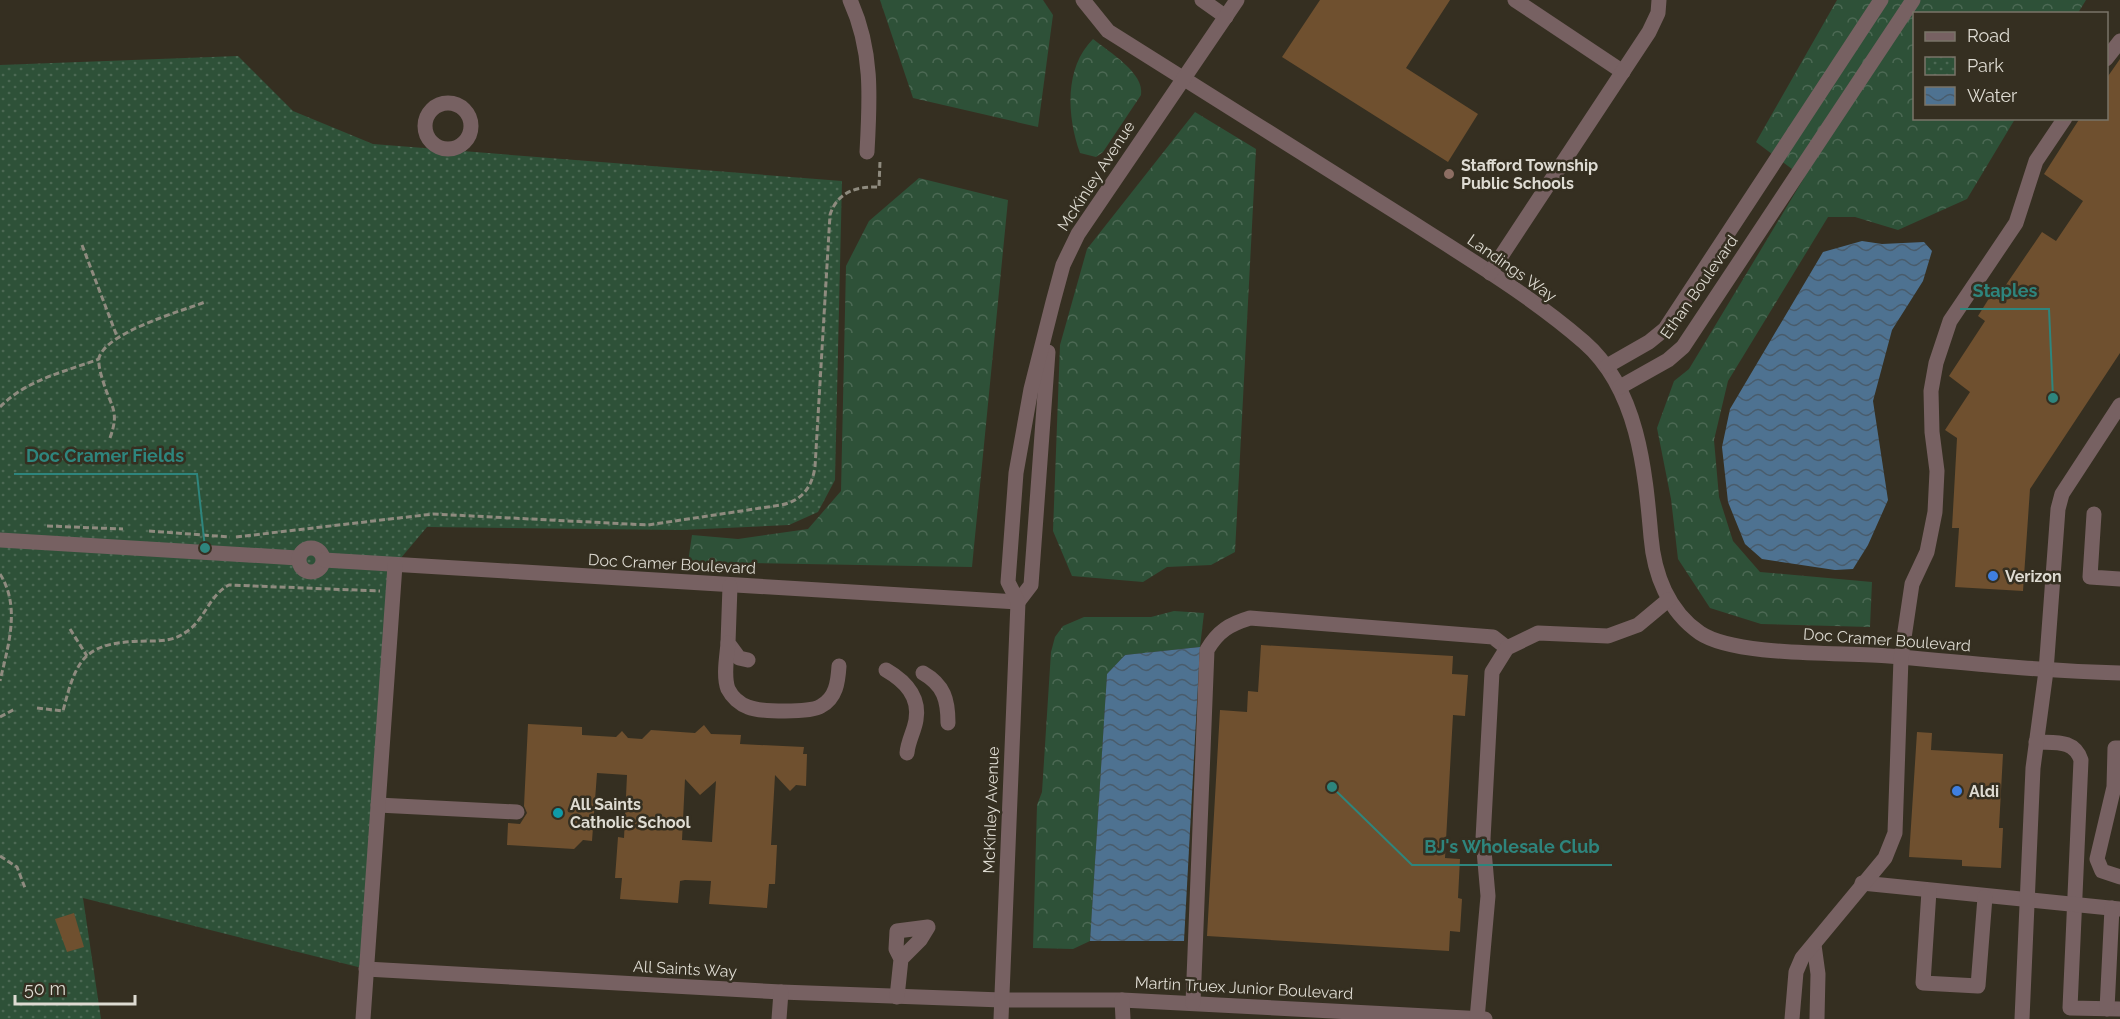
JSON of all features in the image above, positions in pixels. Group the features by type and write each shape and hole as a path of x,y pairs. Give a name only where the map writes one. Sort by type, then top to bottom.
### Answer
{"street":[{"path":"850,0 864,39 871,87 874,153"},
{"name":"Landings Way","path":"1083,0 1108,31 1490,273 1585,342 1607,366 1620,387 1638,442 1647,490 1653,558 1668,600"},
{"path":"1202,0 1226,17"},
{"name":"McKinley Avenue","path":"1001,1019 1018,602 1008,582 1016,473 1031,390 1063,265 1078,234 1237,0"},
{"path":"1515,0 1623,72"},
{"path":"1490,273 1649,32 1658,13 1659,0"},
{"name":"Ethan Boulevard","path":"1607,366 1649,342 1665,329 1881,0"},
{"name":"Ethan Boulevard","path":"1620,387 1668,360 1683,347 1914,0"},
{"path":"1868,19 1890,35"},
{"path":"2108,56 2120,41"},
{"path":"1792,1019 1796,972 1802,958 1885,858 1895,833 1902,658 1912,584 1932,534 1936,471 1931,391 1936,363 1950,321 2016,223 2036,161 2064,120"},
{"path":"1747,203 1769,217"},
{"name":"McKinley Avenue","path":"1018,602 1031,585 1053,302"},
{"path":"2022,1019 2036,742 2046,671 2060,501 2120,405"},
{"path":"2094,514 2090,577 2120,579"},
{"name":"Doc Cramer Boulevard","path":"0,540 298,558 299,565 308,572 317,571 324,560 1018,602"},
{"path":"363,1019 395,565"},
{"path":"730,586 728,687 740,703 750,708 808,711 830,699 836,689 839,666"},
{"path":"1479,1019 1488,896 1483,839 1492,672 1507,648 1538,633 1608,636 1638,625 1668,600"},
{"name":"Doc Cramer Boulevard","path":"1668,600 1701,633 1719,642 1744,648 1902,658 2046,671 2120,673"},
{"path":"1192,1003 1207,650 1216,634 1232,623 1250,618 1493,637 1507,648"},
{"path":"728,643 739,658 748,660"},
{"path":"886,670 902,679 910,690 916,705 916,720 907,753"},
{"path":"923,673 935,679 943,691 948,705 948,723"},
{"path":"1862,883 1985,897 2075,905 2116,908 2114,1009 2070,1008 2075,905 2079,819 2081,760 2078,751 2070,744 2036,742"},
{"path":"2117,748 2114,787 2097,859 2102,871 2120,877"},
{"path":"378,805 517,812"},
{"path":"2079,819 2106,820"},
{"path":"1929,891 1923,983 1978,986 1985,897"},
{"path":"897,997 901,959 896,949 897,931 931,920 920,940 901,959"},
{"path":"1814,945 1818,974 1817,1019"},
{"name":"All Saints Way","path":"366,969 781,992 1002,1000"},
{"path":"779,1019 781,992"},
{"path":"1122,999 1123,1019"},
{"name":"Martin Truex Junior Boulevard","path":"1002,1000 1122,999 1479,1019"}],"path":[{"path":"149,531 237,537 434,514 648,525 781,505 797,500 811,483 815,467 830,215 837,201 846,193 860,188 879,187 874,153"},
{"path":"82,245 118,339"},
{"path":"110,438 117,419 103,382 99,359 103,351 136,328 205,302"},
{"path":"0,407 10,397 31,384 99,359"},
{"path":"47,526 123,530"},
{"path":"0,574 11,600 12,619 0,681"},
{"path":"37,708 63,711 75,669 87,656 106,646 124,641 170,640 185,633 194,626 220,590 229,585 394,592"},
{"path":"70,629 87,656"},
{"path":"0,717 15,709"},
{"path":"0,856 17,867 25,888"}],"green space":[{"path":"880,0 1043,0 1053,15 1038,127 913,98"},
{"path":"1837,0 2086,0 2079,12 1913,12 1913,120 2014,120 1967,199 1898,230 1855,217 1828,217 1728,381 1714,440 1719,497 1733,541 1760,572 1872,582 1870,627 1761,624 1710,608 1678,559 1671,499 1657,428 1674,381 1689,369 1804,178 1756,142"},
{"path":"1093,39 1132,71 1141,87 1141,95 1103,152 1096,157 1080,153 1072,124 1071,108 1073,78 1077,64"},
{"path":"238,56 293,111 373,144 842,181 835,480 818,512 789,525 682,530 427,527 395,565 366,969 83,898 101,1019 0,1019 0,65"},
{"path":"1195,112 1256,149 1235,552 1211,565 1167,567 1143,582 1072,576 1053,531 1060,345 1087,249"},
{"path":"919,178 1008,200 972,567 688,562 692,535 738,539 808,529 841,491 846,266 869,221"},
{"path":"1174,611 1204,613 1200,647 1125,655 1107,674 1090,941 1073,949 1033,948 1037,805 1042,792 1051,652 1055,637 1063,626 1084,617 1151,617"}],"water":[{"path":"1862,241 1882,244 1924,242 1932,251 1923,281 1892,330 1873,401 1888,500 1868,545 1853,569 1835,570 1762,559 1745,544 1728,502 1722,447 1730,409 1823,252"},
{"path":"1200,647 1184,941 1090,941 1107,674 1125,655"}],"building":[{"path":"1320,0 1450,0 1406,68 1478,114 1448,162 1282,57"},
{"path":"2120,59 2120,353 2030,489 2023,591 1955,587 1959,528 1952,528 1957,438 1945,430 1970,392 1949,376 1985,321 1978,316 1993,292 1999,295 2042,232 2056,241 2083,201 2044,174 2079,120 2108,120 2108,76"},
{"path":"1261,645 1453,656 1452,674 1468,675 1465,716 1453,715 1445,858 1460,859 1458,898 1462,899 1460,932 1450,931 1449,951 1207,936 1220,710 1247,712 1248,691 1258,692"},
{"name":"All Saints Catholic School","path":"528,724 582,727 582,735 616,737 622,731 628,738 642,739 651,730 695,733 704,725 711,734 741,735 740,744 804,747 803,754 807,754 806,786 796,785 790,791 775,775 771,845 777,845 775,884 769,884 767,908 709,904 711,881 680,881 678,903 620,899 622,878 615,878 618,837 624,838 627,775 597,773 592,841 583,840 574,849 507,845 508,823 520,824 527,813 524,806","holes":["685,779 700,795 716,781 712,842 682,840"]},
{"name":"Aldi","path":"1917,732 1932,733 1931,750 2003,754 1999,828 2003,828 2001,868 1962,866 1962,860 1909,857"},
{"path":"74,913 84,947 67,952 55,919"}],"place":[{"name":"Stafford Township Public Schools","path":"1449,174"},
{"name":"Staples","path":"2053,398"},
{"name":"Doc Cramer Fields","path":"205,548"},
{"name":"Verizon","path":"1993,576"},
{"name":"BJ's Wholesale Club","path":"1332,787"},
{"name":"Aldi","path":"1957,791"},
{"name":"All Saints Catholic School","path":"558,813"}]}
